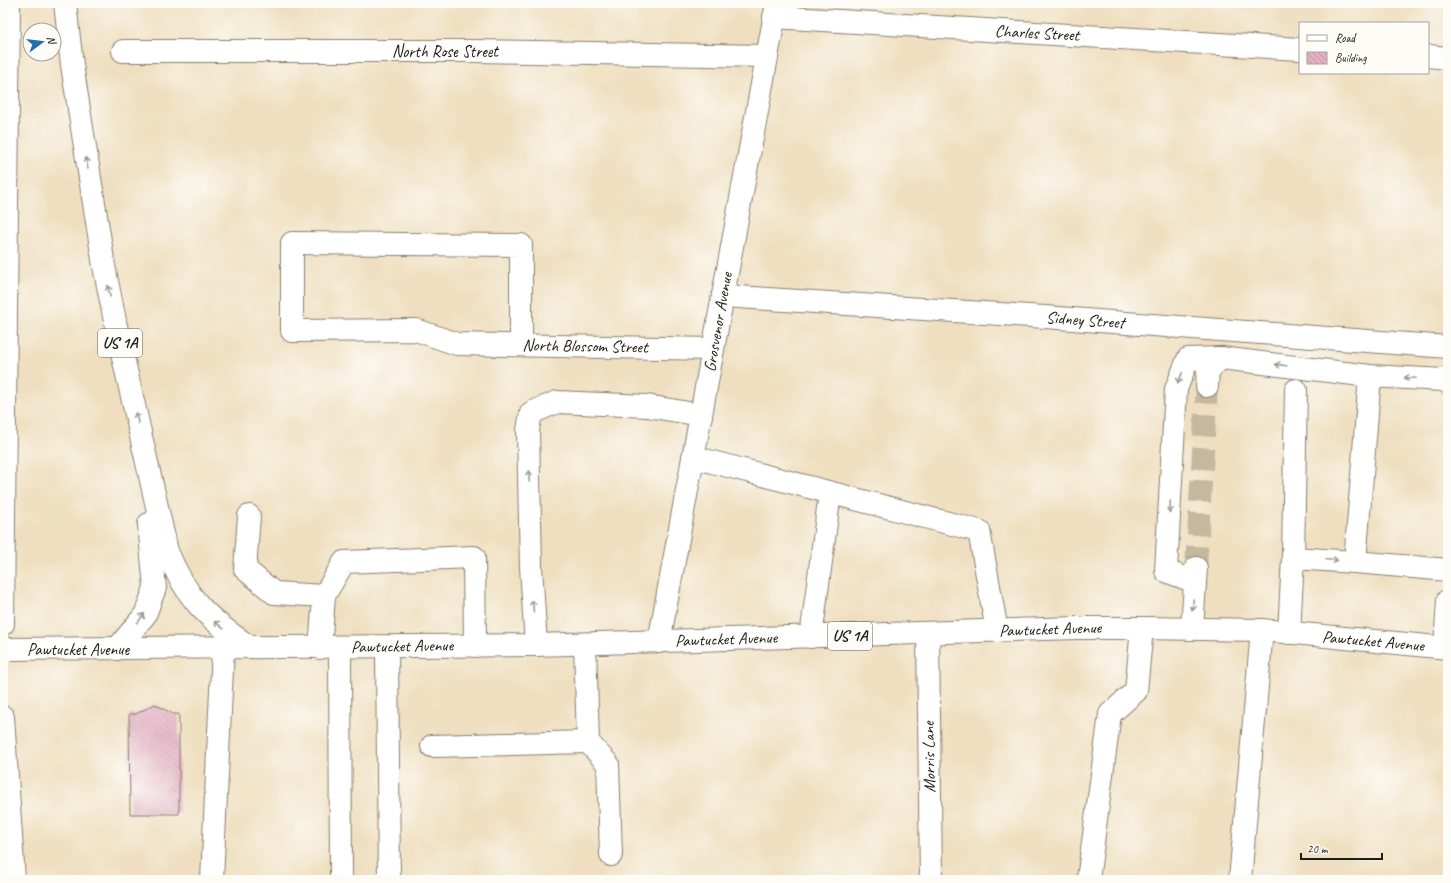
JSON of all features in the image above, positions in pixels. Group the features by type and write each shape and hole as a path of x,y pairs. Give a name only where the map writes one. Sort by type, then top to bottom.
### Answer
{"main road":[{"path":"3,624 9,3"},
{"name":"US 1A","path":"65,3 72,65 104,266 116,326 167,551 180,580 196,604 221,627 250,647"},
{"name":"Charles Street","path":"775,10 1299,48"},
{"name":"Grosvenor Avenue","path":"659,642 775,10"},
{"name":"North Rose Street","path":"123,51 477,51 767,56"},
{"path":"1429,56 1448,58"},
{"name":"North Blossom Street","path":"521,345 521,245 292,243 292,331 416,330 457,344 713,349"},
{"name":"Sidney Street","path":"723,296 1045,317 1448,347"},
{"path":"1207,386 1208,371 1221,358"},
{"path":"1192,629 1195,575 1166,571 1176,389 1188,359 1221,358 1370,376 1444,380 1448,383"},
{"path":"1355,562 1370,376"},
{"path":"1289,633 1293,558 1296,390"},
{"path":"536,645 531,567 528,430 531,413 557,402 647,406 701,415"},
{"path":"117,649 145,615 155,588 142,439"},
{"path":"693,457 979,531 997,631"},
{"path":"811,637 830,493"},
{"path":"249,516 245,569 274,593 324,596"},
{"path":"341,880 330,647 324,596 344,562 474,557 475,646"},
{"path":"1293,558 1448,570"},
{"path":"1446,647 1448,600"},
{"path":"1088,880 1110,714 1136,690 1142,628"},
{"name":"Pawtucket Avenue","path":"3,649 536,645 1142,628 1262,630 1446,647"},
{"path":"1240,880 1262,630"},
{"name":"Morris Lane","path":"928,633 931,880"},
{"path":"585,644 588,742 608,764 611,855"},
{"path":"387,647 389,880"},
{"path":"212,880 223,648"},
{"path":"3,717 14,880"},
{"path":"432,746 588,742"}],"building":[{"path":"155,704 173,714 179,714 179,814 130,814 129,714 136,714"}],"tunnel":[{"path":"1196,568 1207,386"}]}
